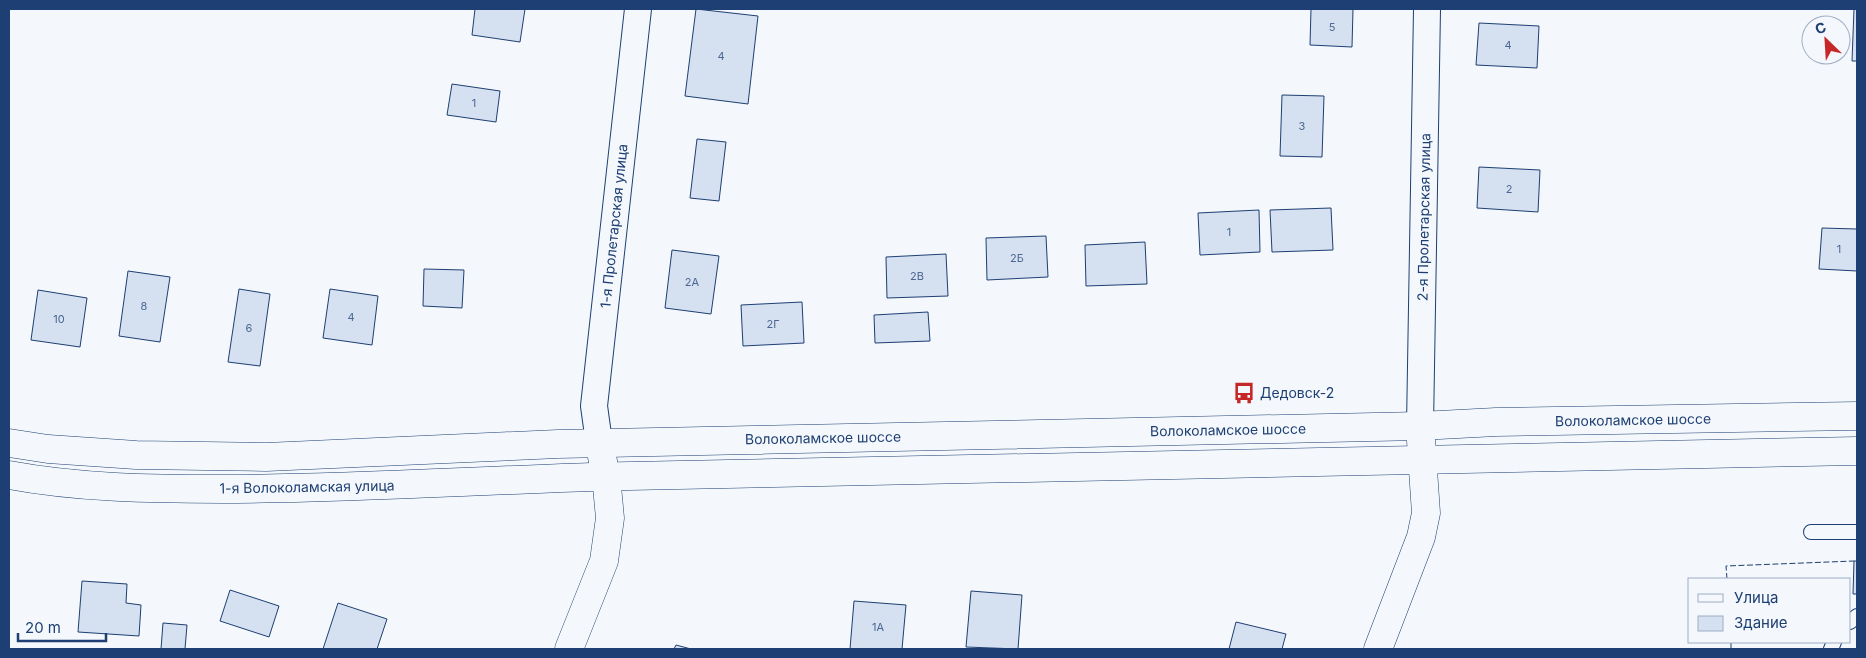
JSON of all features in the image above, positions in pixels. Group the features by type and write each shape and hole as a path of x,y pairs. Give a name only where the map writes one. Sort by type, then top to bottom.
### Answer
{"main road":[{"name":"Волоколамское шоссе","path":"599,442 1857,416"},
{"path":"1378,649 1421,537 1426,513 1420,426"},
{"path":"9,443 48,450 136,455 266,457 599,442 606,476 610,518 604,561 569,649"},
{"path":"606,476 1857,451"},
{"name":"1-я Волоколамская улица","path":"9,476 42,482 148,489 260,489 606,476"}],"street":[{"name":"1-я Пролетарская улица","path":"599,442 594,406 638,9"},
{"name":"2-я Пролетарская улица","path":"1420,426 1427,9"}],"lane":[{"path":"1811,532 1857,532"}],"building":[{"path":"475,9 525,9 520,42 472,35"},
{"path":"696,9 758,16 748,104 685,96"},
{"path":"1311,9 1353,9 1352,47 1310,45"},
{"path":"1854,9 1857,9 1857,61 1852,61"},
{"path":"1479,23 1539,26 1537,68 1476,65"},
{"path":"452,84 500,91 496,122 447,115"},
{"path":"1282,95 1324,96 1322,157 1280,156"},
{"path":"697,139 726,142 719,201 690,198"},
{"path":"1479,167 1540,170 1538,212 1477,208"},
{"path":"1331,208 1333,250 1272,252 1270,210"},
{"path":"1259,210 1260,252 1200,255 1198,213"},
{"path":"1822,228 1857,229 1857,271 1819,269"},
{"path":"1046,236 1048,277 987,280 986,238"},
{"path":"1145,242 1147,284 1086,286 1085,245"},
{"path":"672,250 719,256 711,314 665,308"},
{"path":"946,254 948,296 887,298 886,257"},
{"path":"424,269 464,270 462,308 423,306"},
{"path":"128,271 170,277 160,342 119,336"},
{"path":"239,289 270,294 260,366 228,362"},
{"path":"330,289 378,296 372,345 323,338"},
{"path":"38,290 87,298 80,347 31,340"},
{"path":"802,302 804,343 743,346 741,305"},
{"path":"928,312 930,341 875,343 874,315"},
{"path":"1854,561 1857,561 1857,594 1853,594"},
{"path":"82,581 127,584 126,603 141,605 139,636 78,632"},
{"path":"230,590 279,606 269,637 220,621"},
{"path":"971,591 1022,595 1018,649 966,647"},
{"path":"854,601 906,605 902,649 850,649"},
{"path":"338,603 387,619 377,649 323,649"},
{"path":"1236,622 1286,634 1282,649 1229,649"},
{"path":"163,623 187,625 185,649 161,649"},
{"path":"676,645 691,649 674,649"}],"fence":[{"path":"1727,578 1726,566 1854,561"},
{"path":"1731,643 1731,649"}],"place":[{"name":"Дедовск-2","path":"1244,393"}]}
